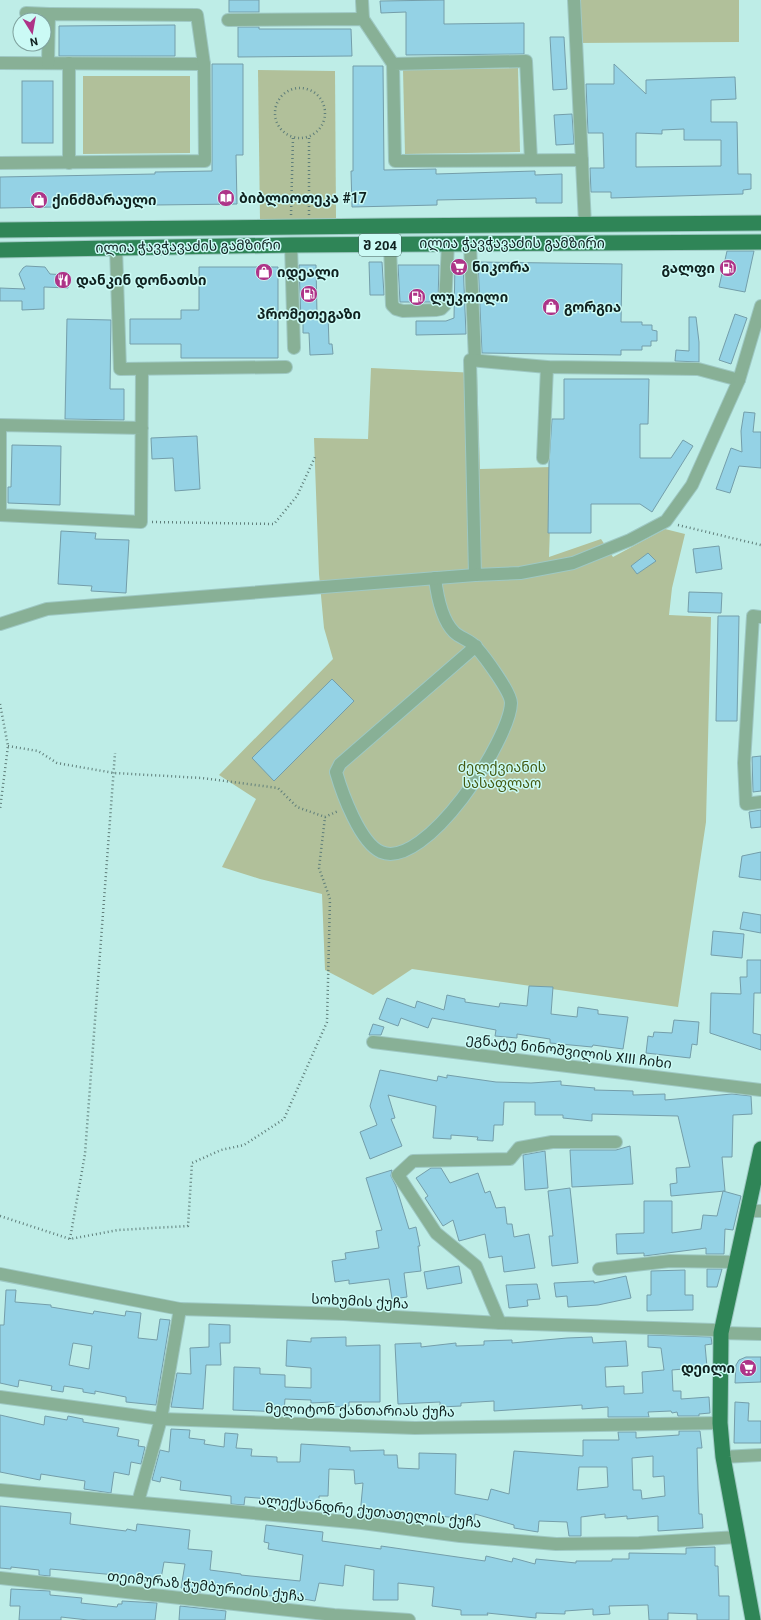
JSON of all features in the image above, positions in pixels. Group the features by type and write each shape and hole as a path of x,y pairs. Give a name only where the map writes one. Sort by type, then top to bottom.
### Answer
{"main road":[{"name":"ილია ჭავჭავაძის გამზირი","path":"0,230 761,223"},
{"name":"ილია ჭავჭავაძის გამზირი","path":"0,250 291,245 761,242"},
{"path":"753,1620 723,1457 720,1423 721,1333 735,1262 754,1211 761,1149"}],"street":[{"path":"574,0 585,224"},
{"path":"362,1 363,19 393,64 395,161 582,160"},
{"path":"0,164 205,161 204,64 196,15 52,14"},
{"path":"228,20 363,19"},
{"path":"48,52 48,63"},
{"path":"393,64 526,61 531,160"},
{"path":"0,63 204,64"},
{"path":"68,63 69,163"},
{"path":"390,245 392,305 396,309 403,311 436,310 441,309 445,305 448,244"},
{"path":"470,244 475,360"},
{"path":"291,245 294,348"},
{"path":"116,248 120,369 286,367"},
{"path":"0,624 47,609 435,578 520,573 574,563 630,540 666,521 692,485 739,380 761,306"},
{"path":"475,575 470,360 546,367 698,369 739,380"},
{"path":"543,458 546,367"},
{"path":"142,369 142,428 141,522 0,515 0,425 142,428"},
{"path":"435,578 438,603 453,631 476,646 505,687 511,701 509,718 487,764 465,796 437,829 405,851 395,854 382,852 370,843 347,806 336,772 340,764 476,646"},
{"path":"761,617 753,616 744,763 746,804 761,802"},
{"name":"ეგნატე ნინოშვილის XIII ჩიხი","path":"373,1042 761,1090"},
{"path":"500,1323 476,1266 436,1233 398,1175 413,1161 510,1159 519,1148 552,1142 616,1142"},
{"path":"599,1268 670,1261 735,1262"},
{"name":"სოხუმის ქუჩა","path":"0,1274 180,1309 344,1314 500,1323 714,1330 721,1333 761,1334"},
{"path":"138,1502 161,1419 180,1309"},
{"name":"მელიტონ ქანთარიას ქუჩა","path":"0,1397 161,1419 415,1428 720,1423"},
{"path":"723,1457 761,1455"},
{"name":"ალექსანდრე ქუთათელის ქუჩა","path":"0,1490 138,1502 556,1544 639,1543 738,1537"},
{"name":"თეიმურაზ ჭუმბურიძის ქუჩა","path":"0,1578 334,1616 409,1620"}],"path":[{"path":"299,88 314,92 320,97 325,112 321,127 309,136 293,137 285,133 279,127 275,110 283,95 290,90 299,88"},
{"path":"308,228 309,136"},
{"path":"291,228 293,137"},
{"path":"141,522 274,524 297,496 315,457"},
{"path":"666,521 695,530 761,545"},
{"path":"0,704 8,746 0,809"},
{"path":"8,746 38,751 57,763 114,773 202,778 278,788 297,807 325,817 347,806"},
{"path":"70,1239 85,1154 115,753"},
{"path":"0,1216 70,1239 118,1230 188,1226 192,1163 221,1150 244,1145 284,1120 327,1022 330,899 319,868 325,817"}],"green space":[{"path":"574,0 739,0 739,42 576,43"},
{"path":"518,68 520,152 405,154 403,70"},
{"path":"258,70 335,71 336,219 260,220"},
{"path":"83,76 190,76 190,153 83,154"},
{"name":"ძელქვიანის სასაფლაო","path":"371,368 477,373 480,469 552,467 549,557 601,539 613,557 665,529 685,534 672,588 669,615 711,617 706,822 678,1007 412,969 373,995 325,970 322,894 260,879 222,867 256,799 219,775 333,659 324,628 319,574 314,438 368,439"}],"building":[{"path":"229,0 259,0 259,12 229,12"},
{"path":"444,0 444,24 524,23 524,54 406,55 406,12 381,13 380,1"},
{"path":"175,25 175,56 59,56 59,26"},
{"path":"238,27 259,27 259,29 351,29 352,56 238,57"},
{"path":"550,37 564,37 567,89 553,90"},
{"path":"212,64 243,64 243,155 236,155 237,204 155,205 155,200 55,202 55,207 0,208 0,177 155,174 155,172 212,171"},
{"path":"614,64 646,94 646,80 735,77 736,99 711,100 711,122 737,122 738,174 751,174 751,189 743,190 743,194 611,198 611,192 591,192 590,168 604,168 603,133 588,133 586,84 614,84","holes":["684,129 684,140 721,140 721,166 636,167 636,133 662,134 662,130"]},
{"path":"353,66 383,66 384,170 436,169 436,174 535,171 535,175 562,174 562,203 536,203 536,198 437,200 437,205 352,207 351,171 353,171"},
{"path":"22,81 53,81 53,143 22,143"},
{"path":"572,114 574,144 556,145 554,115"},
{"path":"727,251 754,251 745,292 719,287"},
{"path":"369,262 382,262 384,295 370,295"},
{"path":"455,262 463,262 466,334 416,335 416,321 446,321 454,318"},
{"name":"გორგია","path":"478,262 622,264 621,322 642,322 642,325 652,325 652,330 657,331 657,341 651,341 651,346 642,346 642,350 621,350 621,355 482,353"},
{"path":"299,265 316,265 317,315 328,315 329,344 332,344 333,354 310,355 309,333 303,333 303,322 301,322"},
{"path":"398,265 439,265 438,302 400,302"},
{"path":"26,266 45,267 50,274 68,275 68,288 44,287 44,309 22,310 22,301 0,301 0,288 25,289 19,274"},
{"path":"199,267 278,267 278,358 181,358 181,344 130,344 130,319 181,319 181,310 199,310"},
{"path":"735,314 747,318 731,364 719,360"},
{"path":"689,317 696,317 699,342 699,362 675,361 676,350 689,351"},
{"path":"67,319 111,320 110,389 124,389 124,420 65,419"},
{"path":"564,379 649,379 648,424 640,424 640,458 671,458 683,440 693,446 652,512 640,504 591,504 591,533 548,533 549,462 552,419 564,419"},
{"path":"744,412 755,413 753,432 761,432 761,468 739,466 730,493 716,489 731,448 742,452 741,431"},
{"path":"197,436 200,489 175,491 173,458 152,459 151,438"},
{"path":"12,445 61,446 60,505 8,503 8,487 11,487"},
{"path":"61,531 96,533 95,539 129,540 126,593 91,591 92,586 58,584"},
{"path":"719,546 722,569 696,573 693,549"},
{"path":"648,553 656,561 637,574 631,566"},
{"path":"689,592 722,593 721,613 688,612"},
{"path":"718,616 739,616 737,721 716,721"},
{"path":"332,679 354,701 274,781 252,758"},
{"path":"761,756 761,791 753,792 752,757"},
{"path":"761,810 761,827 751,828 749,812"},
{"path":"761,852 761,880 739,877 742,856"},
{"path":"743,912 761,915 761,933 740,929"},
{"path":"713,931 744,934 742,958 711,955"},
{"path":"747,960 761,960 761,993 754,993 753,1033 761,1035 761,1050 710,1033 711,993 741,994 740,977 747,977"},
{"path":"529,986 553,987 551,1014 577,1017 578,1007 598,1010 598,1014 628,1017 623,1049 593,1045 592,1047 550,1043 550,1039 517,1034 517,1038 495,1036 496,1030 432,1018 428,1028 401,1018 398,1026 379,1019 387,998 415,1008 417,1001 444,1010 447,995 465,999 465,1002 499,1007 500,1003 527,1006"},
{"path":"674,1020 699,1022 697,1045 692,1044 690,1058 646,1053 648,1036 653,1037 654,1032 672,1033"},
{"path":"373,1024 384,1027 381,1035 369,1035"},
{"path":"380,1070 437,1081 438,1076 447,1078 447,1075 496,1082 531,1083 561,1081 561,1085 595,1088 594,1090 633,1091 633,1095 665,1094 665,1100 732,1094 751,1096 752,1114 733,1115 732,1157 722,1157 725,1191 671,1196 670,1184 677,1183 676,1168 690,1167 678,1116 592,1114 592,1121 563,1118 563,1115 535,1115 535,1102 504,1102 503,1125 494,1125 493,1141 477,1140 478,1137 451,1135 451,1139 433,1138 436,1106 388,1095 395,1118 391,1119 402,1146 370,1159 360,1132 377,1125 370,1106"},
{"path":"630,1146 633,1184 572,1187 570,1150 616,1150"},
{"path":"545,1151 548,1188 525,1190 523,1155"},
{"path":"431,1168 441,1168 450,1183 478,1173 485,1193 490,1191 496,1208 505,1207 507,1224 512,1224 514,1237 529,1234 535,1268 504,1272 502,1256 489,1258 485,1234 459,1241 453,1220 443,1226 425,1198 428,1196 416,1178"},
{"path":"392,1170 391,1176 396,1186 409,1229 416,1227 420,1246 418,1246 421,1271 404,1273 407,1297 392,1299 389,1279 349,1284 349,1280 335,1282 332,1261 346,1259 345,1253 379,1248 376,1231 382,1230 366,1178"},
{"path":"570,1188 578,1263 552,1266 549,1236 553,1236 548,1191"},
{"path":"723,1191 741,1196 733,1230 725,1229 724,1254 706,1254 706,1248 644,1256 644,1253 617,1254 616,1234 644,1233 644,1201 672,1201 672,1233 701,1229 703,1215 717,1216"},
{"path":"459,1266 462,1283 427,1289 424,1272"},
{"path":"707,1269 722,1269 717,1287 707,1287"},
{"path":"685,1270 685,1295 693,1295 693,1310 647,1311 647,1295 651,1295 651,1271"},
{"path":"626,1276 631,1298 598,1305 568,1307 567,1296 556,1297 554,1283 594,1281 594,1283"},
{"path":"537,1284 540,1299 527,1300 528,1306 509,1308 506,1285"},
{"path":"6,1290 16,1290 15,1302 51,1305 51,1307 93,1314 94,1311 125,1316 126,1311 141,1313 138,1338 157,1340 160,1319 170,1320 156,1405 126,1402 126,1397 95,1391 95,1394 83,1392 83,1389 64,1386 63,1392 51,1390 52,1386 19,1380 18,1387 0,1383 0,1325 4,1325","holes":["73,1343 92,1346 89,1369 69,1365"]},
{"path":"209,1324 230,1325 230,1343 220,1343 221,1365 206,1365 203,1409 171,1407 177,1373 191,1374 190,1348 209,1347"},
{"path":"648,1335 711,1337 712,1344 705,1345 707,1367 672,1370 673,1391 681,1391 681,1399 709,1397 710,1413 699,1414 699,1416 678,1416 677,1412 672,1413 671,1411 648,1412 649,1417 608,1417 608,1407 582,1409 582,1405 494,1411 494,1401 461,1403 461,1406 440,1407 440,1402 398,1404 395,1344 421,1343 421,1347 456,1343 456,1346 484,1345 484,1341 512,1340 512,1343 592,1337 593,1343 626,1341 628,1366 605,1367 606,1387 624,1386 624,1394 643,1393 642,1372 664,1370 661,1348 648,1347"},
{"path":"346,1337 346,1346 380,1345 380,1402 349,1402 349,1406 331,1407 331,1402 311,1403 311,1400 285,1399 284,1412 233,1410 234,1367 260,1368 260,1374 285,1375 285,1387 311,1388 311,1368 286,1366 287,1340 311,1342 311,1338"},
{"name":"დეილი","path":"746,1357 761,1357 761,1382 735,1383 736,1365 739,1360"},
{"path":"735,1402 749,1403 748,1421 761,1421 761,1443 734,1443"},
{"path":"0,1415 44,1425 45,1416 67,1420 68,1416 83,1419 83,1422 119,1428 117,1436 139,1440 138,1446 145,1447 141,1464 131,1462 129,1475 114,1472 111,1493 84,1489 85,1481 41,1474 40,1480 0,1472"},
{"path":"171,1429 190,1430 189,1438 205,1440 204,1444 224,1447 225,1433 238,1434 236,1448 252,1449 251,1456 277,1457 277,1462 300,1462 301,1444 350,1447 350,1451 384,1450 384,1455 397,1455 398,1468 419,1469 419,1453 456,1454 455,1494 488,1500 491,1489 509,1494 514,1451 583,1456 583,1440 619,1440 618,1432 636,1432 636,1438 679,1435 679,1431 700,1431 702,1448 697,1448 698,1489 699,1514 702,1514 703,1528 658,1531 658,1516 627,1519 627,1516 605,1518 605,1514 581,1517 581,1536 569,1536 567,1522 539,1521 538,1532 514,1528 514,1525 475,1514 474,1520 414,1513 413,1521 360,1515 363,1483 355,1484 354,1470 329,1469 328,1496 319,1496 319,1503 245,1497 244,1505 231,1504 231,1496 180,1490 181,1481 161,1477 160,1482 152,1480 160,1450 169,1452","holes":["653,1456 653,1477 664,1476 665,1496 642,1499 641,1490 633,1490 632,1458","579,1467 607,1467 608,1487 577,1490"]},
{"path":"0,1506 71,1513 70,1524 126,1531 127,1529 136,1531 137,1524 190,1530 188,1549 212,1551 210,1570 241,1575 300,1581 303,1555 268,1549 269,1543 264,1542 266,1525 323,1532 322,1541 381,1549 381,1546 485,1561 486,1556 512,1562 513,1558 535,1564 536,1559 576,1563 576,1561 612,1561 612,1559 629,1559 629,1553 686,1554 686,1548 715,1547 715,1566 718,1566 719,1596 729,1596 729,1620 697,1620 697,1614 668,1613 668,1620 649,1620 648,1605 609,1606 610,1614 593,1615 593,1609 565,1611 565,1614 536,1613 536,1618 487,1613 488,1615 461,1615 461,1610 432,1606 434,1587 398,1583 398,1600 373,1600 374,1570 345,1565 343,1586 319,1583 315,1601 280,1595 280,1597 254,1594 254,1591 202,1585 201,1592 181,1588 185,1564 164,1562 160,1584 116,1575 50,1569 50,1576 39,1575 39,1570 11,1567 11,1569 0,1568"},
{"path":"11,1589 50,1591 50,1595 82,1598 81,1603 117,1607 118,1604 122,1604 122,1601 157,1603 155,1620 88,1620 61,1617 61,1620 19,1620 20,1606 10,1606"},
{"path":"180,1606 226,1611 225,1620 179,1620"}],"place":[{"name":"ბიბლიოთეკა #17","path":"226,198"},
{"name":"ქინძმარაული","path":"39,200"},
{"name":"ნიკორა","path":"459,267"},
{"name":"გალფი","path":"728,268"},
{"name":"იდეალი","path":"264,272"},
{"name":"დანკინ დონათსი","path":"63,280"},
{"name":"პრომეთეგაზი","path":"309,294"},
{"name":"ლუკოილი","path":"417,297"},
{"name":"გორგია","path":"551,307"},
{"name":"დეილი","path":"748,1368"}]}
